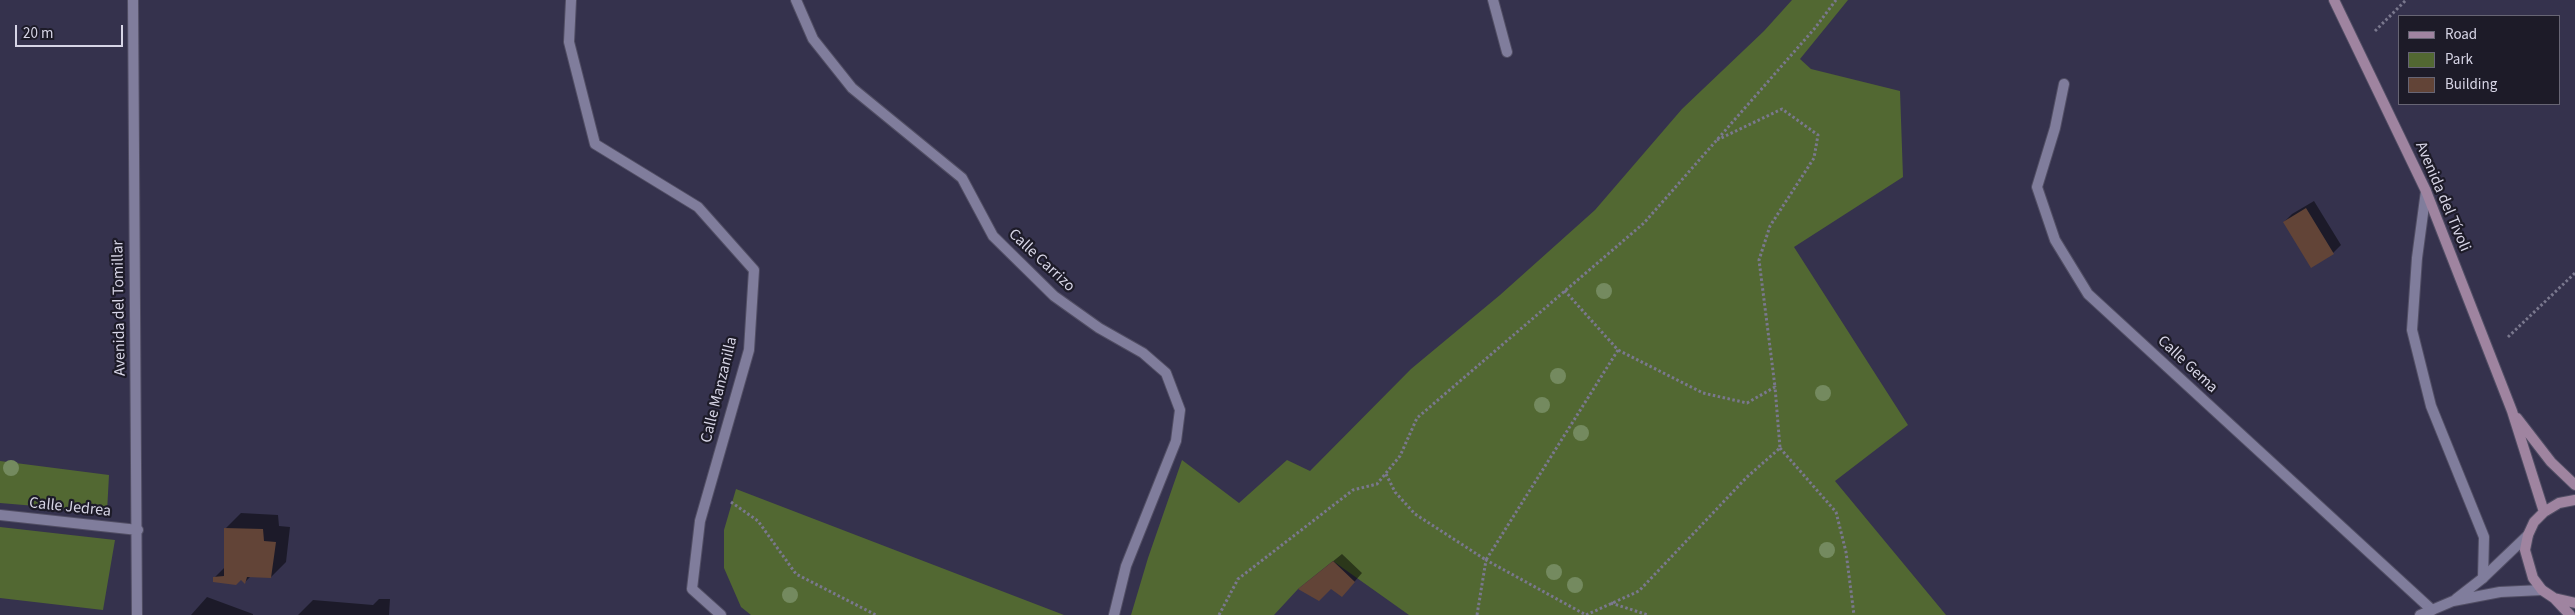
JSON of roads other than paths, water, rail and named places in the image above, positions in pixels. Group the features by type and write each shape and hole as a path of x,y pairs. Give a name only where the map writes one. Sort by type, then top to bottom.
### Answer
{"main road":[{"name":"Avenida del Tívoli","path":"2334,0 2426,191 2512,411 2544,512"},
{"name":"Avenida del Tívoli","path":"2512,411 2551,462 2575,485"},
{"path":"2570,615 2554,598 2542,590 2533,578 2527,564 2525,550 2528,535 2534,522 2544,512 2559,503 2575,500"},
{"path":"2554,598 2575,603"}],"street":[{"name":"Avenida del Tomillar","path":"133,0 138,530 137,615"},
{"name":"Calle Manzanilla","path":"571,0 569,42 595,144 698,207 754,270 749,350 700,521 692,589 721,615"},
{"name":"Calle Carrizo","path":"796,0 814,39 852,88 962,178 993,236 1054,296 1099,328 1143,353 1166,373 1180,410 1176,440 1126,566 1114,615"},
{"path":"1493,0 1507,52"},
{"name":"Calle Gema","path":"2064,84 2055,128 2037,187 2055,240 2088,294 2432,610"},
{"path":"2426,191 2417,258 2412,330 2431,406 2484,537 2483,578"},
{"name":"Calle Jedrea","path":"0,515 138,530"},
{"path":"2453,601 2483,578 2528,535"},
{"path":"2420,615 2453,601 2500,592 2542,590"}]}
